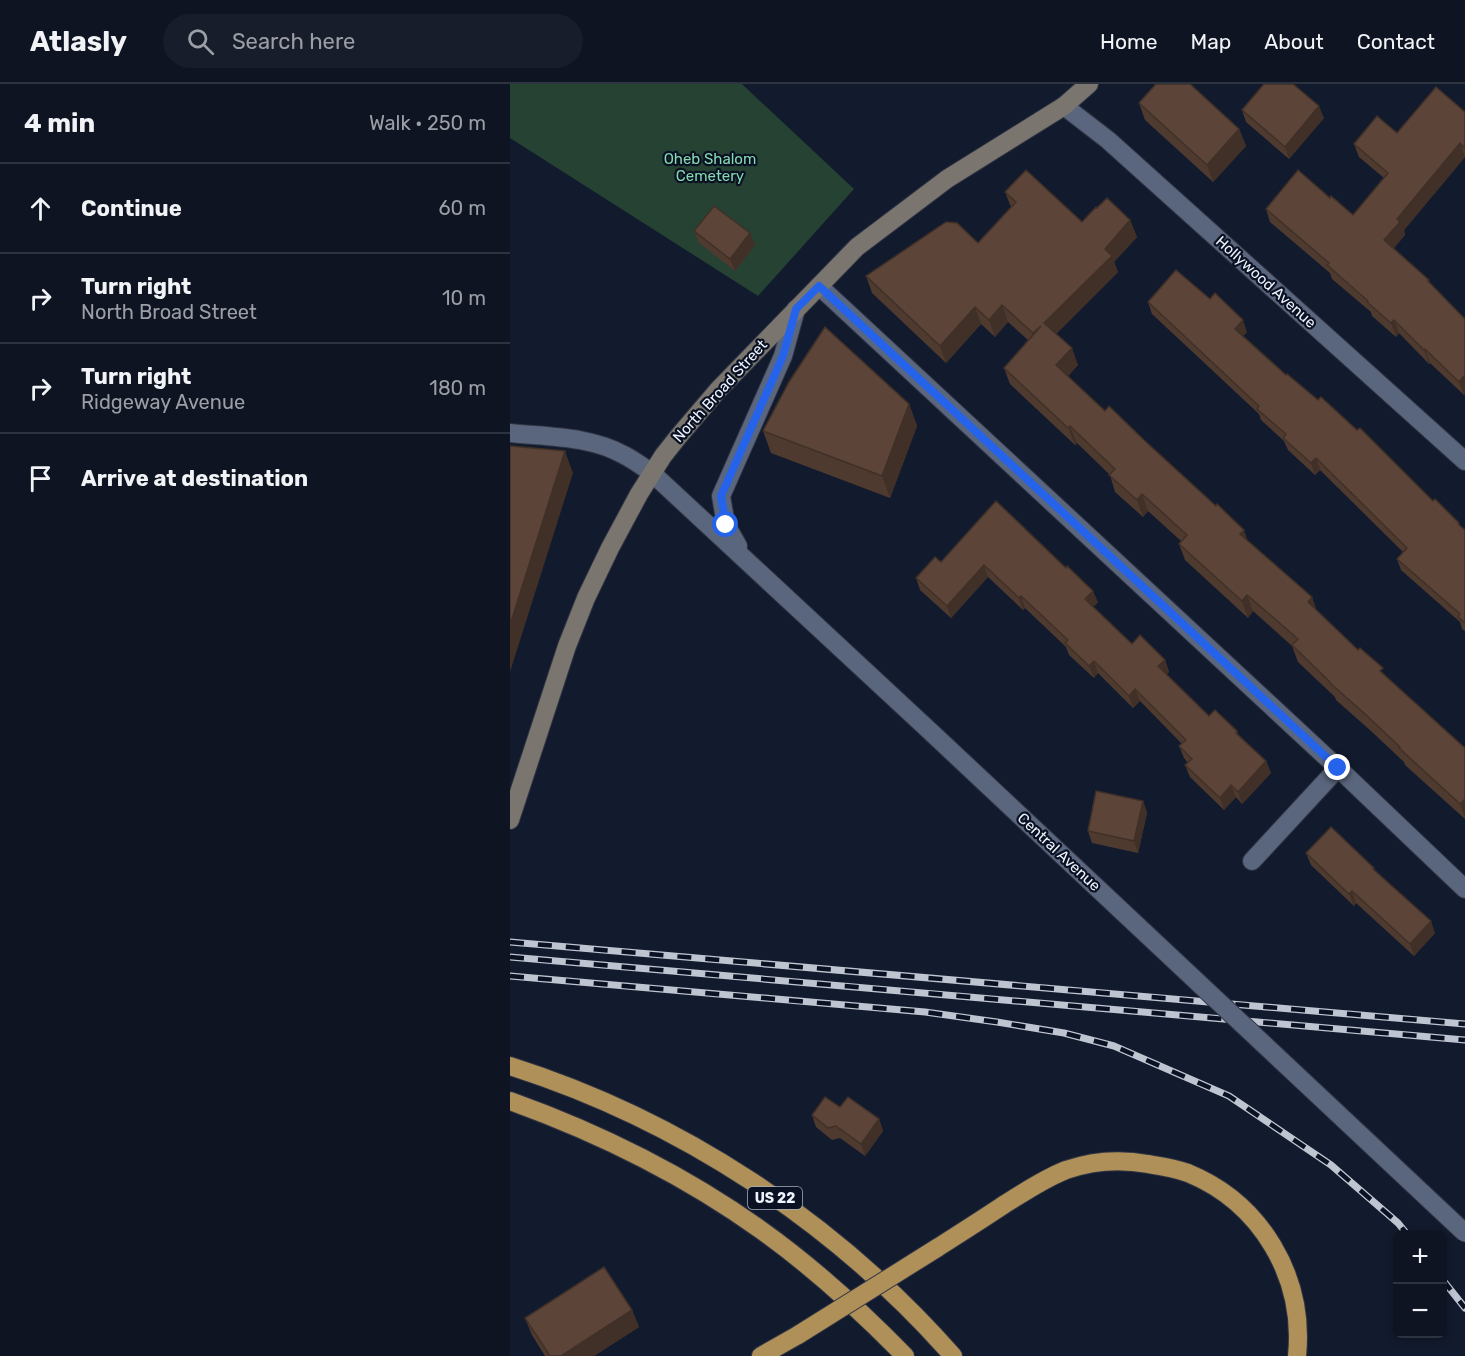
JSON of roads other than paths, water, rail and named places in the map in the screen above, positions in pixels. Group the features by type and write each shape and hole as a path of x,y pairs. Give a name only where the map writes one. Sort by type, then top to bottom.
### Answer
{"highway":[{"name":"US 22","path":"510,1066 584,1092 676,1136 726,1165 797,1214 880,1281 955,1356"},
{"name":"US 22","path":"510,1101 592,1133 677,1176 719,1202 799,1258 855,1307 905,1356"},
{"path":"761,1356 1032,1187 1067,1170 1117,1161 1172,1168 1189,1174 1221,1191 1248,1212 1279,1257 1290,1284 1296,1309 1297,1356"}],"main road":[{"name":"North Broad Street","path":"510,820 574,624 610,548 652,473 678,437 718,390 857,247 947,179 1064,106 1089,84"}],"street":[{"name":"Hollywood Avenue","path":"1064,106 1108,140 1464,457"},
{"path":"819,286 1465,889"},
{"path":"746,561 726,525 721,496 783,356 796,309"},
{"name":"Central Avenue","path":"510,433 592,442 623,454 652,473 1465,1233"},
{"path":"1252,861 1338,768"}],"railway":[{"path":"510,942 1465,1024"},
{"path":"510,957 1465,1040"},
{"path":"510,976 925,1012 1064,1033 1114,1046 1229,1096 1331,1165 1404,1230"},
{"path":"1446,1284 1465,1308"}],"park label":[{"name":"Oheb Shalom Cemetery","path":"710,168"}]}
